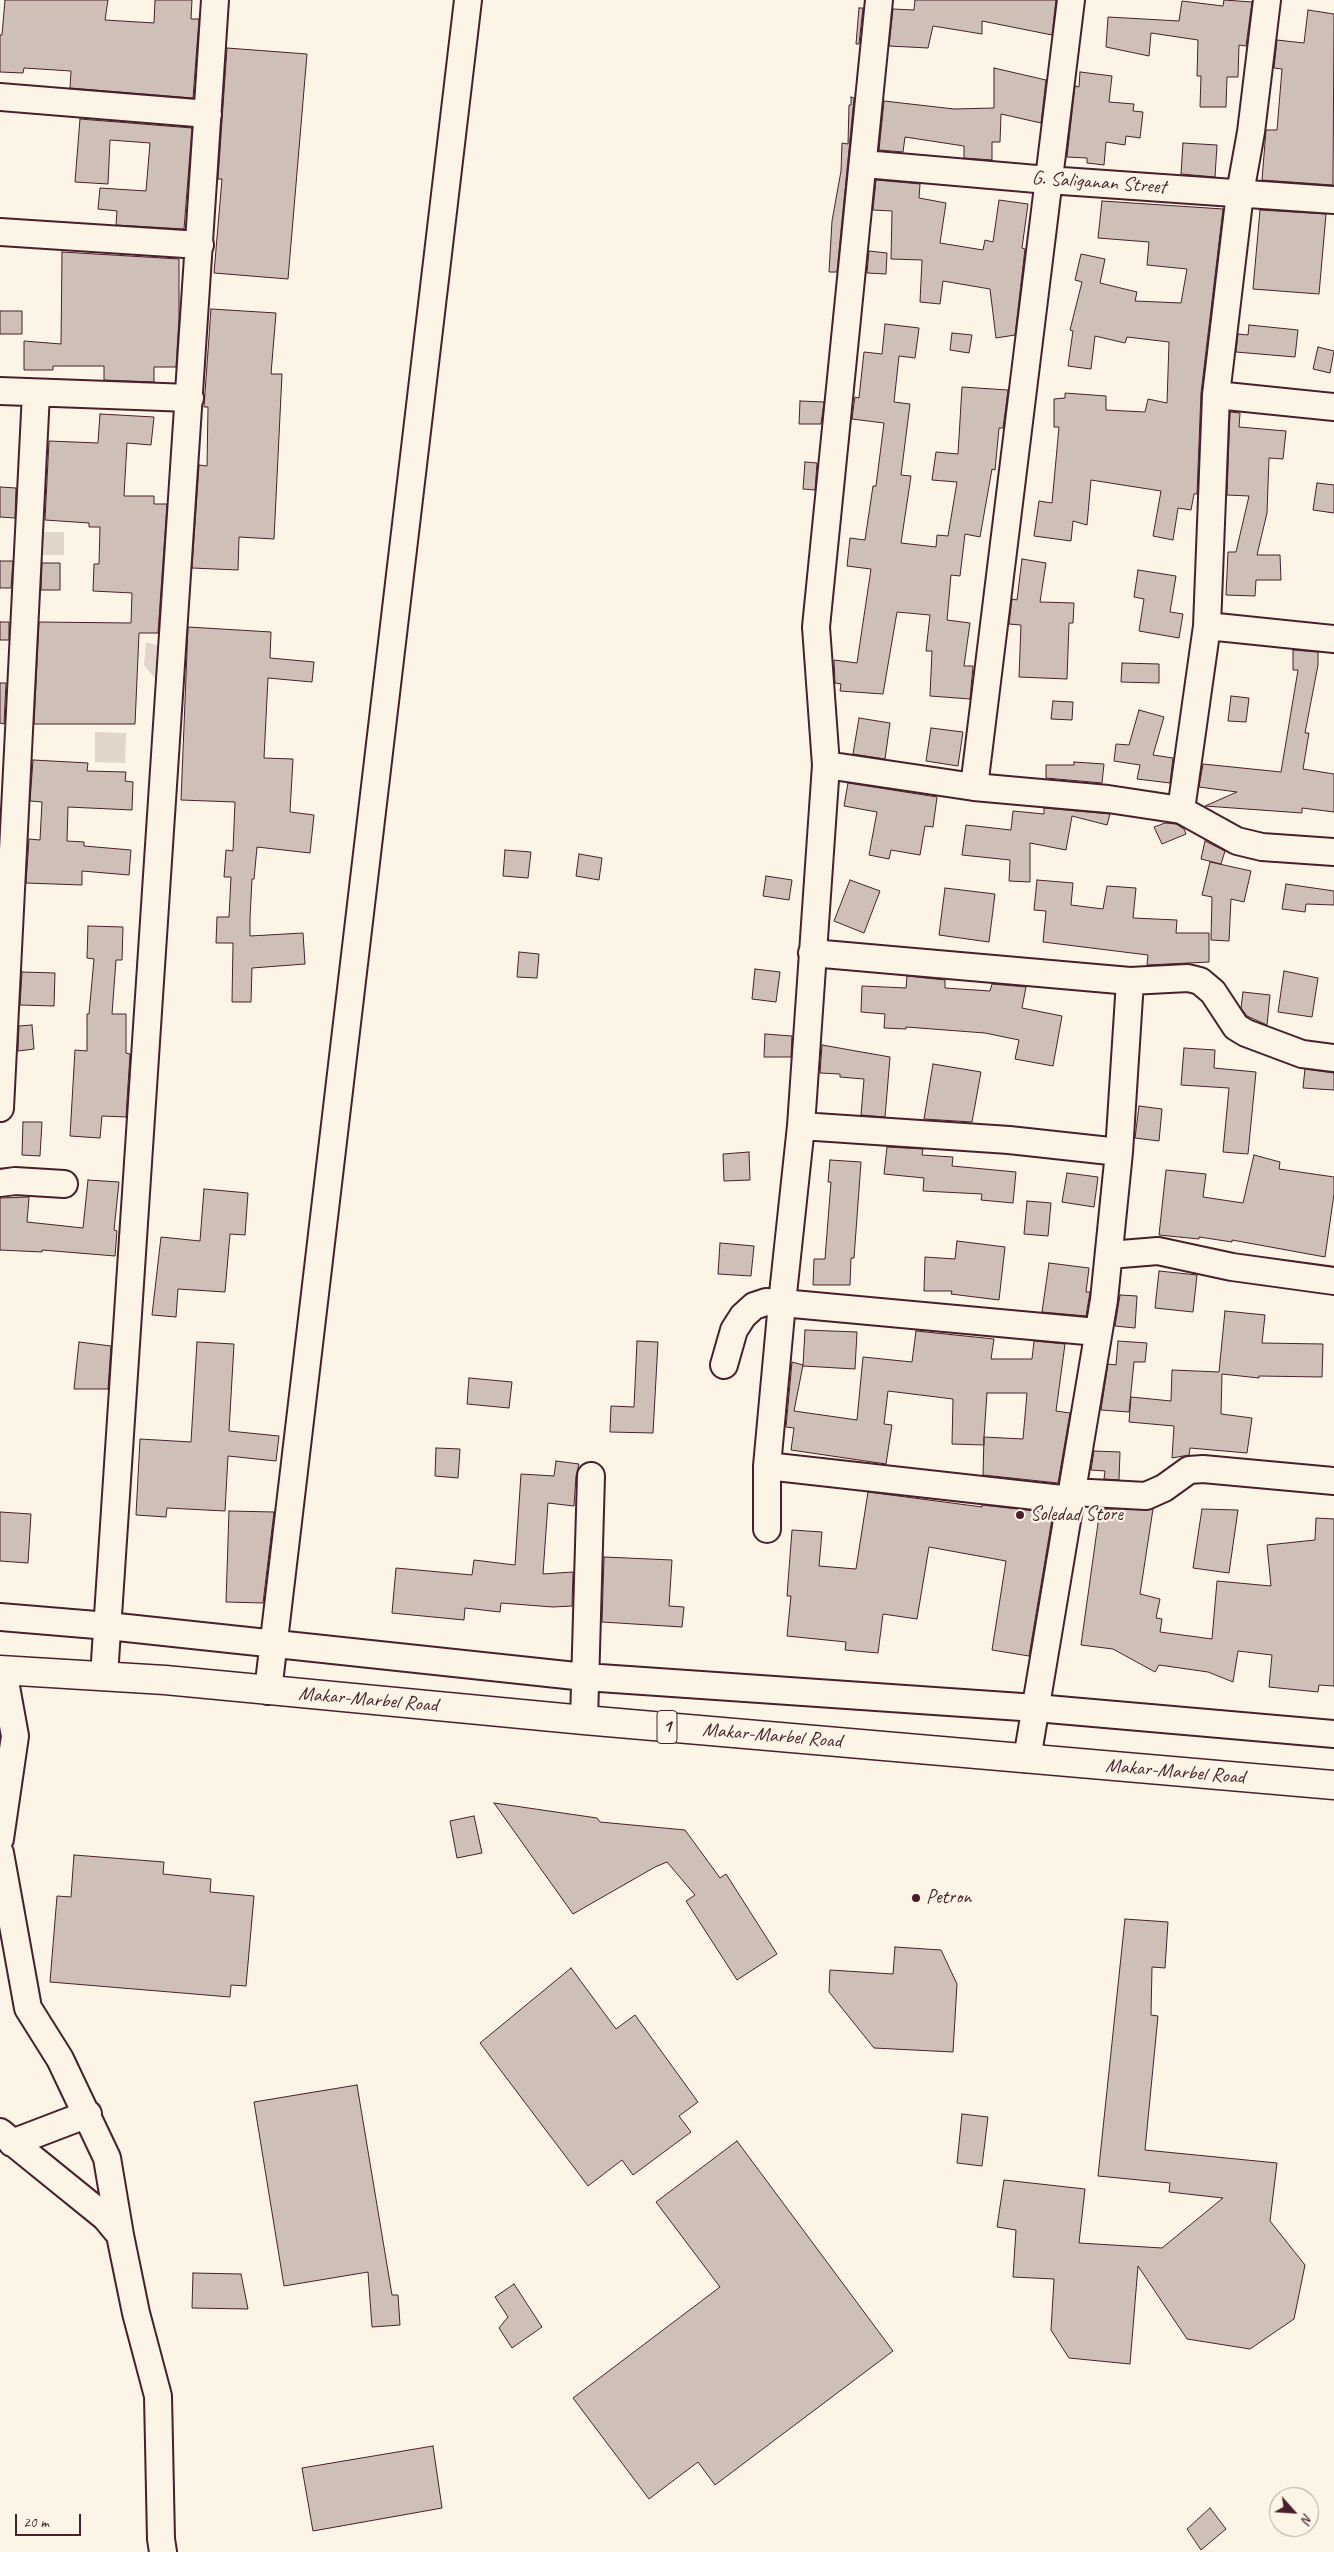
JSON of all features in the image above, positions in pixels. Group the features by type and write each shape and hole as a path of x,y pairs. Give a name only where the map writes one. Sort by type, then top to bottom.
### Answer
{"main road":[{"name":"Makar-Marbel Road","path":"2,1670 104,1676 1334,1785"}],"street":[{"path":"104,1676 215,0"},
{"path":"268,1691 468,0"},
{"path":"767,1529 767,1466 800,1126 826,765 816,627 879,0"},
{"path":"974,788 1071,0"},
{"path":"1181,810 1207,626 1216,395 1240,193 1252,132 1267,0"},
{"path":"0,96 208,114"},
{"name":"G. Saliganan Street","path":"864,164 1048,180 1334,200"},
{"path":"0,232 200,245"},
{"path":"0,392 190,398"},
{"path":"0,1108 36,393"},
{"path":"1216,395 1334,407"},
{"path":"1207,626 1334,639"},
{"path":"826,765 974,788 1100,798 1181,810 1237,841 1262,847 1334,852"},
{"path":"812,953 1130,981 1170,977 1200,981 1213,992 1236,1027 1302,1054 1334,1058"},
{"path":"1027,1759 1072,1496 1097,1332 1104,1300 1118,1152 1130,981"},
{"path":"800,1126 1009,1140 1118,1152"},
{"path":"0,1182 64,1184"},
{"path":"1109,1255 1158,1251 1232,1267 1334,1281"},
{"path":"724,1365 734,1330 743,1316 754,1306 766,1302 1097,1332"},
{"path":"767,1466 1072,1496 1146,1496 1164,1488 1189,1470 1203,1469 1334,1481"},
{"path":"584,1720 591,1476"},
{"path":"0,1616 585,1677 1036,1708 1334,1734"},
{"path":"0,1839 15,1736 2,1670"},
{"path":"0,1854 28,2008 60,2059 88,2114 107,2158 136,2313 158,2396 161,2539 163,2552"},
{"path":"6,2138 88,2114"},
{"path":"6,2138 105,2217 120,2235"}],"shaded area":[{"path":"37,532 64,532 64,555 38,555"},
{"path":"146,642 164,647 161,686 144,665"},
{"path":"95,732 126,733 125,763 95,762"}],"building":[{"path":"5,0 108,0 105,20 154,23 155,0 192,0 191,19 199,19 193,98 70,88 71,71 24,68 23,73 0,72 0,35 2,35"},
{"path":"915,0 1056,0 1052,35 982,21 982,34 933,26 928,48 889,46 893,9 914,10"},
{"path":"1224,0 1252,2 1246,46 1239,45 1238,77 1227,77 1226,107 1200,107 1201,76 1197,76 1198,40 1151,33 1149,56 1106,47 1108,17 1179,21 1182,1 1223,6"},
{"path":"859,8 863,8 859,44 856,44"},
{"path":"1308,10 1334,14 1333,185 1262,180 1266,130 1277,130 1282,69 1274,68 1277,40 1304,43"},
{"path":"227,48 307,54 288,279 214,273 222,179 218,179"},
{"path":"994,68 1046,80 1041,123 1001,114 1000,142 992,142 992,160 964,158 964,146 905,137 903,152 879,150 884,101 954,109 994,108"},
{"path":"1080,72 1112,76 1109,102 1134,104 1133,111 1143,112 1140,138 1126,136 1125,145 1106,142 1104,165 1087,163 1087,158 1067,157 1075,86 1079,87"},
{"path":"851,97 854,98 837,272 829,272 832,221 841,171 842,143 848,144"},
{"path":"80,119 192,128 184,229 116,225 117,211 98,209 100,188 146,191 150,143 110,140 108,184 75,182"},
{"path":"1183,143 1217,145 1215,177 1181,174"},
{"path":"876,180 920,184 919,198 946,203 940,243 983,250 985,240 993,242 999,200 1028,204 1022,248 1025,249 1015,335 996,338 990,289 943,281 940,304 920,302 922,260 891,259 892,211 873,210"},
{"path":"1102,201 1223,209 1201,393 1197,494 1194,494 1191,510 1178,508 1173,540 1153,536 1161,491 1091,480 1087,525 1073,521 1071,541 1034,536 1039,501 1052,503 1059,427 1054,427 1054,399 1065,398 1065,393 1106,396 1106,410 1145,412 1148,399 1167,403 1169,342 1127,337 1125,343 1095,336 1091,369 1068,366 1073,331 1070,330 1082,282 1075,280 1081,254 1105,259 1100,283 1137,292 1135,301 1181,303 1187,269 1147,265 1149,242 1098,238"},
{"path":"1260,210 1326,214 1319,294 1253,289"},
{"path":"869,251 887,253 886,274 867,273"},
{"path":"62,252 179,259 179,318 176,367 154,367 154,382 104,380 104,366 53,366 53,370 24,370 24,341 61,344"},
{"path":"211,309 276,313 271,374 282,374 274,539 239,537 238,570 192,568 199,465 207,466 208,407 204,407"},
{"path":"0,311 22,311 22,334 0,334"},
{"path":"885,324 919,328 915,358 899,356 894,402 910,404 901,475 911,476 901,543 936,547 937,535 948,536 957,482 932,480 936,452 958,454 962,387 1008,390 1003,428 999,428 995,470 992,469 980,537 965,534 960,576 951,575 947,620 970,623 964,666 973,666 970,699 930,696 932,651 926,651 930,615 897,612 883,694 840,691 841,684 835,683 834,660 857,663 871,569 847,566 850,538 865,540 873,486 876,486 884,423 852,419 855,397 859,398 864,352 882,354"},
{"path":"1249,325 1298,330 1295,357 1236,352 1238,334 1248,335"},
{"path":"952,333 972,335 969,353 950,350"},
{"path":"1318,347 1334,351 1330,373 1313,369"},
{"path":"800,401 824,402 821,424 799,424"},
{"path":"1230,412 1240,413 1239,427 1286,431 1283,459 1269,458 1267,513 1257,555 1280,555 1281,580 1256,580 1255,596 1226,595 1228,552 1236,552 1249,496 1227,495"},
{"path":"100,414 154,417 151,445 127,443 124,496 154,496 154,504 167,504 158,633 139,633 135,724 34,724 39,622 131,623 132,593 93,591 94,564 99,564 100,527 89,527 89,523 45,520 49,441 98,443"},
{"path":"805,462 817,463 815,490 803,489"},
{"path":"1317,483 1334,485 1334,513 1313,510"},
{"path":"0,487 16,488 15,518 0,517"},
{"path":"1022,559 1046,563 1040,602 1074,603 1073,623 1069,623 1067,679 1019,677 1021,625 1009,624 1012,599 1017,600"},
{"path":"0,561 13,561 11,588 0,588"},
{"path":"42,563 60,563 60,590 41,590"},
{"path":"1138,570 1176,576 1170,612 1183,614 1179,638 1139,631 1144,599 1134,597"},
{"path":"0,622 9,622 9,640 0,640"},
{"path":"188,627 271,632 270,658 314,662 312,682 268,678 264,758 293,759 290,812 314,815 310,853 257,847 254,879 252,879 250,918 250,936 303,933 305,964 252,968 251,1002 232,1002 233,943 216,943 217,917 229,917 231,877 224,877 226,850 233,851 235,802 181,800"},
{"path":"1293,650 1318,652 1318,665 1305,733 1309,733 1303,769 1334,774 1334,812 1302,808 1302,813 1205,806 1237,792 1199,787 1203,764 1281,772 1298,670 1293,670"},
{"path":"1122,663 1159,664 1159,683 1121,682"},
{"path":"0,683 6,683 4,724 0,723"},
{"path":"1231,696 1249,698 1246,722 1228,721"},
{"path":"1053,701 1073,702 1072,720 1051,719"},
{"path":"1139,710 1164,717 1153,755 1173,758 1170,783 1137,779 1140,765 1114,761 1116,744 1129,745"},
{"path":"859,718 890,723 885,759 853,754"},
{"path":"931,728 963,732 958,766 926,761"},
{"path":"33,760 88,763 87,771 126,772 125,781 133,782 132,810 68,807 67,841 84,842 84,846 131,850 129,875 82,871 82,885 26,883 29,839 40,840 42,802 30,801"},
{"path":"1074,762 1104,764 1102,783 1046,778 1046,765 1074,765"},
{"path":"848,783 937,797 933,827 925,826 920,855 891,850 889,859 869,855 877,812 844,806"},
{"path":"1044,808 1110,814 1107,825 1072,816 1066,850 1030,843 1030,882 1009,881 1010,860 962,855 966,825 1011,830 1013,811 1044,814"},
{"path":"1165,823 1176,824 1184,829 1186,834 1162,844 1154,827"},
{"path":"1205,841 1225,851 1221,864 1201,859"},
{"path":"505,850 531,852 528,878 503,876"},
{"path":"579,854 602,858 599,880 576,876"},
{"path":"1210,862 1251,871 1244,902 1231,899 1229,941 1211,940 1212,897 1202,895"},
{"path":"766,876 792,880 789,900 763,896"},
{"path":"850,880 880,891 864,933 834,921"},
{"path":"1037,880 1073,883 1071,905 1103,909 1107,886 1136,888 1133,918 1177,920 1176,933 1209,933 1209,962 1147,965 1148,955 1043,942 1046,911 1034,910"},
{"path":"1286,884 1334,891 1334,905 1306,904 1305,912 1282,909"},
{"path":"945,888 995,894 989,942 939,935"},
{"path":"88,926 123,927 122,960 116,960 112,1014 126,1014 126,1053 130,1054 126,1117 102,1116 100,1138 70,1136 75,1050 87,1051 87,1014 89,1014 94,959 87,958"},
{"path":"519,952 539,954 537,978 517,977"},
{"path":"755,969 780,972 776,1002 752,999"},
{"path":"1284,971 1318,978 1312,1017 1278,1012"},
{"path":"22,972 55,973 54,1006 20,1005"},
{"path":"907,976 945,980 945,988 990,991 992,984 1026,987 1022,1008 1062,1016 1053,1066 1015,1059 1019,1040 985,1033 906,1027 906,1029 884,1028 885,1014 861,1012 862,986 906,988"},
{"path":"1243,992 1270,995 1267,1025 1247,1016 1241,1008"},
{"path":"32,1025 34,1049 18,1051 19,1026"},
{"path":"765,1034 792,1036 791,1057 764,1057"},
{"path":"822,1045 890,1057 885,1117 861,1115 864,1079 840,1077 840,1074 820,1073"},
{"path":"1184,1048 1215,1050 1214,1068 1256,1072 1248,1154 1223,1152 1229,1088 1181,1085"},
{"path":"933,1064 981,1072 972,1122 924,1119"},
{"path":"1305,1069 1334,1073 1334,1090 1303,1088"},
{"path":"1139,1106 1162,1109 1159,1141 1135,1138"},
{"path":"23,1122 42,1122 40,1156 22,1155"},
{"path":"887,1147 923,1149 922,1155 953,1157 952,1166 1016,1172 1013,1203 981,1200 982,1194 923,1191 924,1178 884,1174"},
{"path":"749,1152 750,1180 724,1181 723,1154"},
{"path":"1254,1155 1280,1162 1279,1169 1334,1177 1334,1194 1325,1257 1232,1240 1232,1242 1199,1237 1199,1239 1159,1235 1166,1170 1206,1174 1203,1197 1243,1203"},
{"path":"830,1160 861,1162 854,1258 851,1258 850,1285 813,1285 814,1259 825,1259 831,1182 828,1182"},
{"path":"1067,1173 1098,1177 1094,1207 1062,1202"},
{"path":"88,1180 119,1182 114,1230 117,1231 115,1256 42,1250 42,1252 0,1250 0,1198 29,1197 27,1222 83,1228"},
{"path":"204,1189 248,1193 245,1235 230,1234 225,1292 178,1289 176,1317 152,1315 161,1237 200,1241"},
{"path":"1027,1201 1051,1203 1048,1236 1024,1234"},
{"path":"957,1241 1005,1247 999,1300 951,1294 952,1291 924,1291 925,1257 955,1259"},
{"path":"720,1243 754,1246 751,1276 718,1274"},
{"path":"1049,1263 1089,1268 1086,1292 1090,1292 1086,1316 1042,1312"},
{"path":"1159,1271 1197,1275 1193,1312 1155,1308"},
{"path":"1120,1295 1137,1296 1135,1328 1115,1326"},
{"path":"1225,1311 1265,1315 1262,1343 1323,1344 1322,1377 1259,1376 1259,1378 1222,1374 1221,1414 1252,1418 1247,1453 1190,1448 1189,1455 1172,1458 1174,1426 1129,1422 1131,1397 1171,1401 1172,1370 1219,1372"},
{"path":"805,1330 857,1332 855,1369 803,1366"},
{"path":"916,1331 994,1339 991,1359 1032,1359 1034,1341 1065,1344 1056,1411 1070,1413 1058,1483 983,1475 984,1445 952,1444 953,1399 888,1391 884,1424 892,1425 886,1464 791,1450 794,1428 786,1427 792,1362 803,1365 794,1411 857,1420 863,1357 912,1362","holes":["987,1393 1027,1393 1023,1439 984,1437"]},
{"path":"637,1341 658,1342 653,1433 610,1432 611,1406 634,1407"},
{"path":"1118,1341 1147,1343 1145,1362 1134,1362 1129,1412 1101,1410 1108,1364 1116,1365"},
{"path":"79,1342 111,1346 108,1389 74,1389"},
{"path":"197,1342 234,1344 229,1431 279,1436 276,1461 228,1456 225,1511 167,1508 166,1517 136,1515 140,1439 191,1442"},
{"path":"469,1378 512,1382 509,1408 467,1404"},
{"path":"436,1448 460,1449 458,1478 435,1476"},
{"path":"1094,1451 1120,1452 1119,1480 1104,1479 1105,1471 1091,1470"},
{"path":"556,1461 579,1464 576,1476 574,1506 548,1503 543,1574 573,1572 572,1606 553,1607 501,1603 500,1612 465,1608 464,1620 392,1613 396,1568 472,1575 474,1560 515,1565 521,1474 554,1476"},
{"path":"868,1492 982,1507 982,1505 1053,1513 1029,1656 992,1650 1006,1561 929,1547 917,1619 883,1614 878,1653 845,1650 846,1642 787,1636 791,1596 787,1596 792,1530 822,1532 819,1566 856,1569"},
{"path":"1100,1509 1153,1509 1140,1594 1160,1599 1156,1618 1162,1619 1160,1632 1212,1639 1217,1581 1271,1586 1267,1545 1315,1540 1316,1518 1334,1519 1334,1686 1319,1685 1318,1692 1269,1687 1272,1655 1238,1651 1233,1682 1208,1672 1159,1665 1155,1672 1113,1649 1081,1645"},
{"path":"1202,1509 1238,1510 1229,1573 1193,1568"},
{"path":"229,1511 274,1512 263,1603 226,1602"},
{"path":"0,1512 31,1514 28,1563 0,1561"},
{"path":"604,1557 672,1560 669,1606 684,1607 682,1627 602,1622"},
{"path":"494,1803 597,1818 600,1822 685,1830 720,1878 726,1874 777,1954 737,1980 686,1901 695,1895 667,1862 573,1914"},
{"path":"474,1816 482,1853 457,1858 450,1821"},
{"path":"74,1855 164,1862 163,1874 211,1879 210,1892 254,1896 246,1986 231,1985 230,1997 50,1982 57,1896 71,1897"},
{"path":"1125,1919 1168,1922 1165,1968 1152,1967 1151,2015 1158,2016 1145,2150 1277,2163 1270,2221 1305,2265 1294,2319 1250,2349 1187,2339 1138,2266 1130,2364 1069,2358 1051,2330 1054,2279 1013,2277 1016,2230 997,2227 1004,2180 1085,2189 1079,2243 1162,2248 1223,2198 1169,2192 1170,2183 1098,2176"},
{"path":"895,1947 941,1950 957,1984 953,2052 874,2048 829,1992 830,1970 893,1974"},
{"path":"571,1968 616,2029 635,2015 698,2102 679,2116 691,2132 633,2175 622,2160 588,2186 480,2043"},
{"path":"357,2085 392,2295 398,2295 400,2325 372,2327 368,2272 284,2286 254,2102"},
{"path":"962,2114 988,2117 982,2166 957,2163"},
{"path":"737,2141 893,2351 715,2485 698,2462 649,2499 573,2398 720,2287 656,2202"},
{"path":"193,2273 241,2274 248,2309 192,2308"},
{"path":"514,2284 542,2327 512,2348 499,2328 508,2317 495,2297"},
{"path":"433,2446 442,2508 313,2531 302,2468"},
{"path":"1210,2508 1226,2529 1201,2550 1187,2529"}],"place":[{"name":"Soledad Store","path":"1020,1515"},
{"name":"Petron","path":"916,1898"}]}
